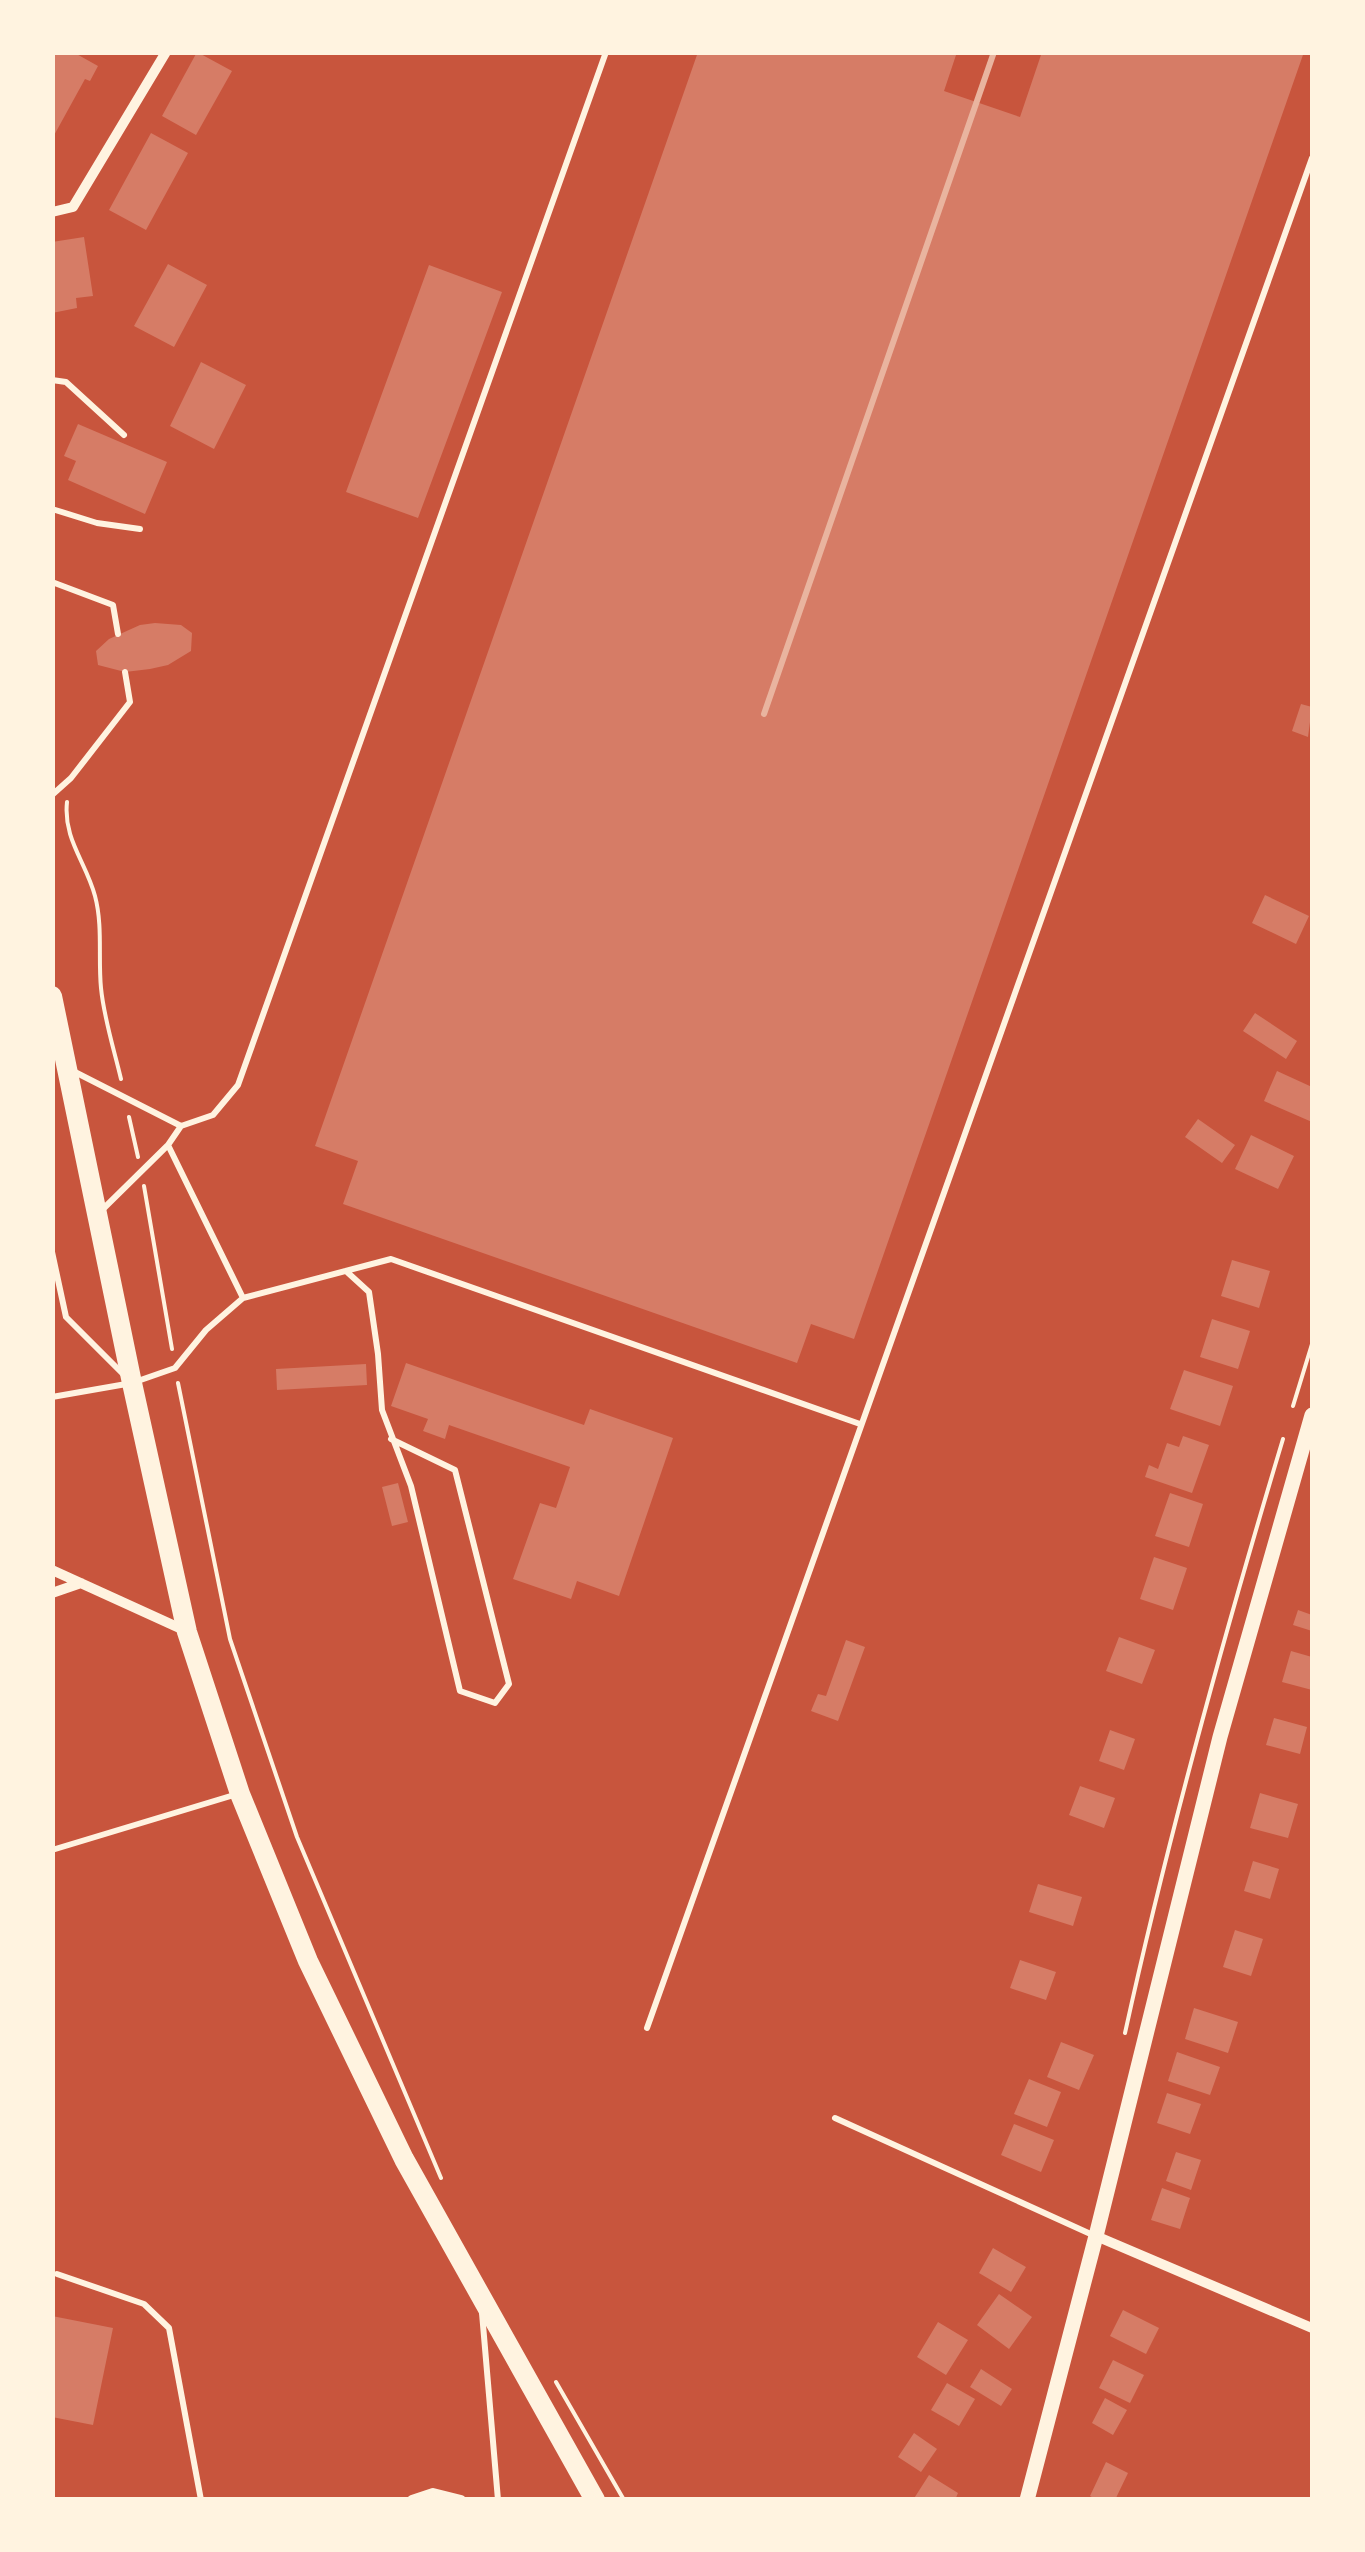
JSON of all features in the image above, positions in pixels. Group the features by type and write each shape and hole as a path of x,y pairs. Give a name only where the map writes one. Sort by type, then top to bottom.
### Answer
{"highway":[{"path":"52,996 64,1072 187,1632 240,1794 308,1961 404,2159 595,2500"}],"street":[{"path":"52,212 73,207 166,52"},
{"path":"1027,2500 1216,1754 1312,1415"},
{"path":"52,1570 187,1632"},
{"path":"52,1593 82,1583"},
{"path":"1096,2236 1312,2328"},
{"path":"412,2500 433,2492 461,2500"}],"lane":[{"path":"96,1216 168,1145 181,1126 213,1115 238,1085 606,52"},
{"path":"647,2028 1312,158"},
{"path":"52,380 66,382 124,435"},
{"path":"52,508 97,524 140,529"},
{"path":"52,582 113,605 118,634"},
{"path":"52,794 70,778 130,702 125,672"},
{"path":"64,1072 181,1126"},
{"path":"168,1145 242,1298"},
{"path":"52,1252 66,1317 132,1383"},
{"path":"52,1397 132,1383 175,1368 206,1330 242,1298 391,1260 860,1424"},
{"path":"345,1270 369,1292 382,1410 391,1439 411,1486 460,1691 494,1703 509,1684 455,1470 391,1439"},
{"path":"52,1850 240,1794"},
{"path":"835,2118 1096,2236"},
{"path":"57,2274 144,2304 169,2328 201,2500"},
{"path":"481,2297 498,2500"}],"path":[{"path":"70,778 67,828 95,894 103,1004 141,1171 175,1368 230,1639 297,1837 441,2178"},
{"path":"554,2379 624,2500"}],"building":[{"path":"52,52 73,52 98,66 90,81 85,79 52,139"},
{"path":"197,52 232,71 196,135 162,116"},
{"path":"698,52 957,52 944,91 1020,117 1042,52 1304,52 854,1339 811,1324 797,1363 343,1204 358,1161 315,1146"},
{"path":"151,133 188,153 146,230 109,210"},
{"path":"84,237 93,296 76,298 77,308 52,313 52,242"},
{"path":"168,264 207,285 174,347 134,326"},
{"path":"429,265 502,292 418,518 346,492"},
{"path":"201,362 246,385 214,449 170,426"},
{"path":"78,424 167,462 145,514 68,480 76,461 64,456"},
{"path":"140,625 181,625 192,633 191,651 168,665 150,669 125,672 98,665 96,651 109,639"},
{"path":"1301,704 1312,707 1308,737 1292,731"},
{"path":"1265,895 1309,916 1296,944 1252,923"},
{"path":"1255,1013 1297,1041 1286,1059 1243,1031"},
{"path":"1277,1071 1312,1087 1312,1122 1264,1101"},
{"path":"1198,1119 1235,1145 1222,1163 1185,1137"},
{"path":"1251,1135 1294,1156 1278,1189 1235,1169"},
{"path":"1232,1260 1270,1271 1259,1308 1221,1296"},
{"path":"1212,1319 1250,1331 1238,1369 1200,1357"},
{"path":"406,1363 584,1425 590,1409 673,1438 619,1596 577,1581 571,1599 513,1579 540,1503 556,1508 570,1467 449,1425 445,1439 423,1431 428,1419 391,1406"},
{"path":"366,1364 367,1385 277,1390 276,1369"},
{"path":"1184,1370 1233,1386 1220,1426 1170,1409"},
{"path":"1183,1436 1209,1445 1192,1493 1145,1477 1149,1465 1158,1469 1167,1443 1179,1447"},
{"path":"398,1483 408,1522 392,1526 382,1487"},
{"path":"1170,1493 1203,1504 1189,1547 1155,1536"},
{"path":"1154,1557 1187,1568 1173,1610 1140,1599"},
{"path":"1298,1610 1312,1615 1312,1631 1293,1625"},
{"path":"1119,1637 1155,1650 1142,1684 1106,1671"},
{"path":"846,1640 865,1647 838,1721 811,1711 818,1694 826,1696"},
{"path":"1291,1651 1312,1657 1312,1690 1282,1682"},
{"path":"1274,1718 1307,1727 1300,1754 1266,1745"},
{"path":"1110,1730 1135,1739 1124,1770 1099,1761"},
{"path":"1080,1786 1115,1798 1104,1828 1069,1815"},
{"path":"1260,1793 1298,1804 1288,1838 1250,1828"},
{"path":"1253,1861 1279,1869 1270,1899 1244,1891"},
{"path":"1038,1884 1082,1897 1073,1926 1029,1912"},
{"path":"1235,1930 1263,1939 1251,1976 1223,1967"},
{"path":"1020,1960 1056,1972 1046,2000 1010,1988"},
{"path":"1194,2008 1238,2022 1228,2053 1185,2039"},
{"path":"1061,2042 1094,2055 1079,2090 1047,2077"},
{"path":"1177,2052 1220,2067 1210,2095 1168,2081"},
{"path":"1029,2079 1061,2092 1047,2127 1014,2114"},
{"path":"1167,2093 1201,2104 1190,2134 1157,2123"},
{"path":"1014,2124 1054,2140 1041,2172 1001,2155"},
{"path":"1176,2152 1201,2160 1191,2190 1166,2181"},
{"path":"1162,2188 1190,2198 1180,2229 1151,2220"},
{"path":"993,2248 1026,2267 1011,2292 979,2273"},
{"path":"999,2294 1032,2317 1009,2349 977,2325"},
{"path":"1123,2310 1159,2328 1146,2354 1110,2336"},
{"path":"52,2316 113,2328 93,2425 52,2417"},
{"path":"938,2322 968,2340 946,2375 917,2357"},
{"path":"1113,2360 1144,2375 1130,2403 1099,2388"},
{"path":"981,2369 1012,2389 1001,2406 970,2387"},
{"path":"947,2383 975,2399 959,2426 931,2410"},
{"path":"1105,2398 1127,2410 1113,2435 1092,2423"},
{"path":"914,2433 937,2449 921,2472 898,2457"},
{"path":"1106,2462 1128,2473 1115,2500 1097,2500 1090,2496"},
{"path":"929,2475 958,2493 955,2500 913,2500"}],"railway":[{"path":"764,714 994,52"}]}
